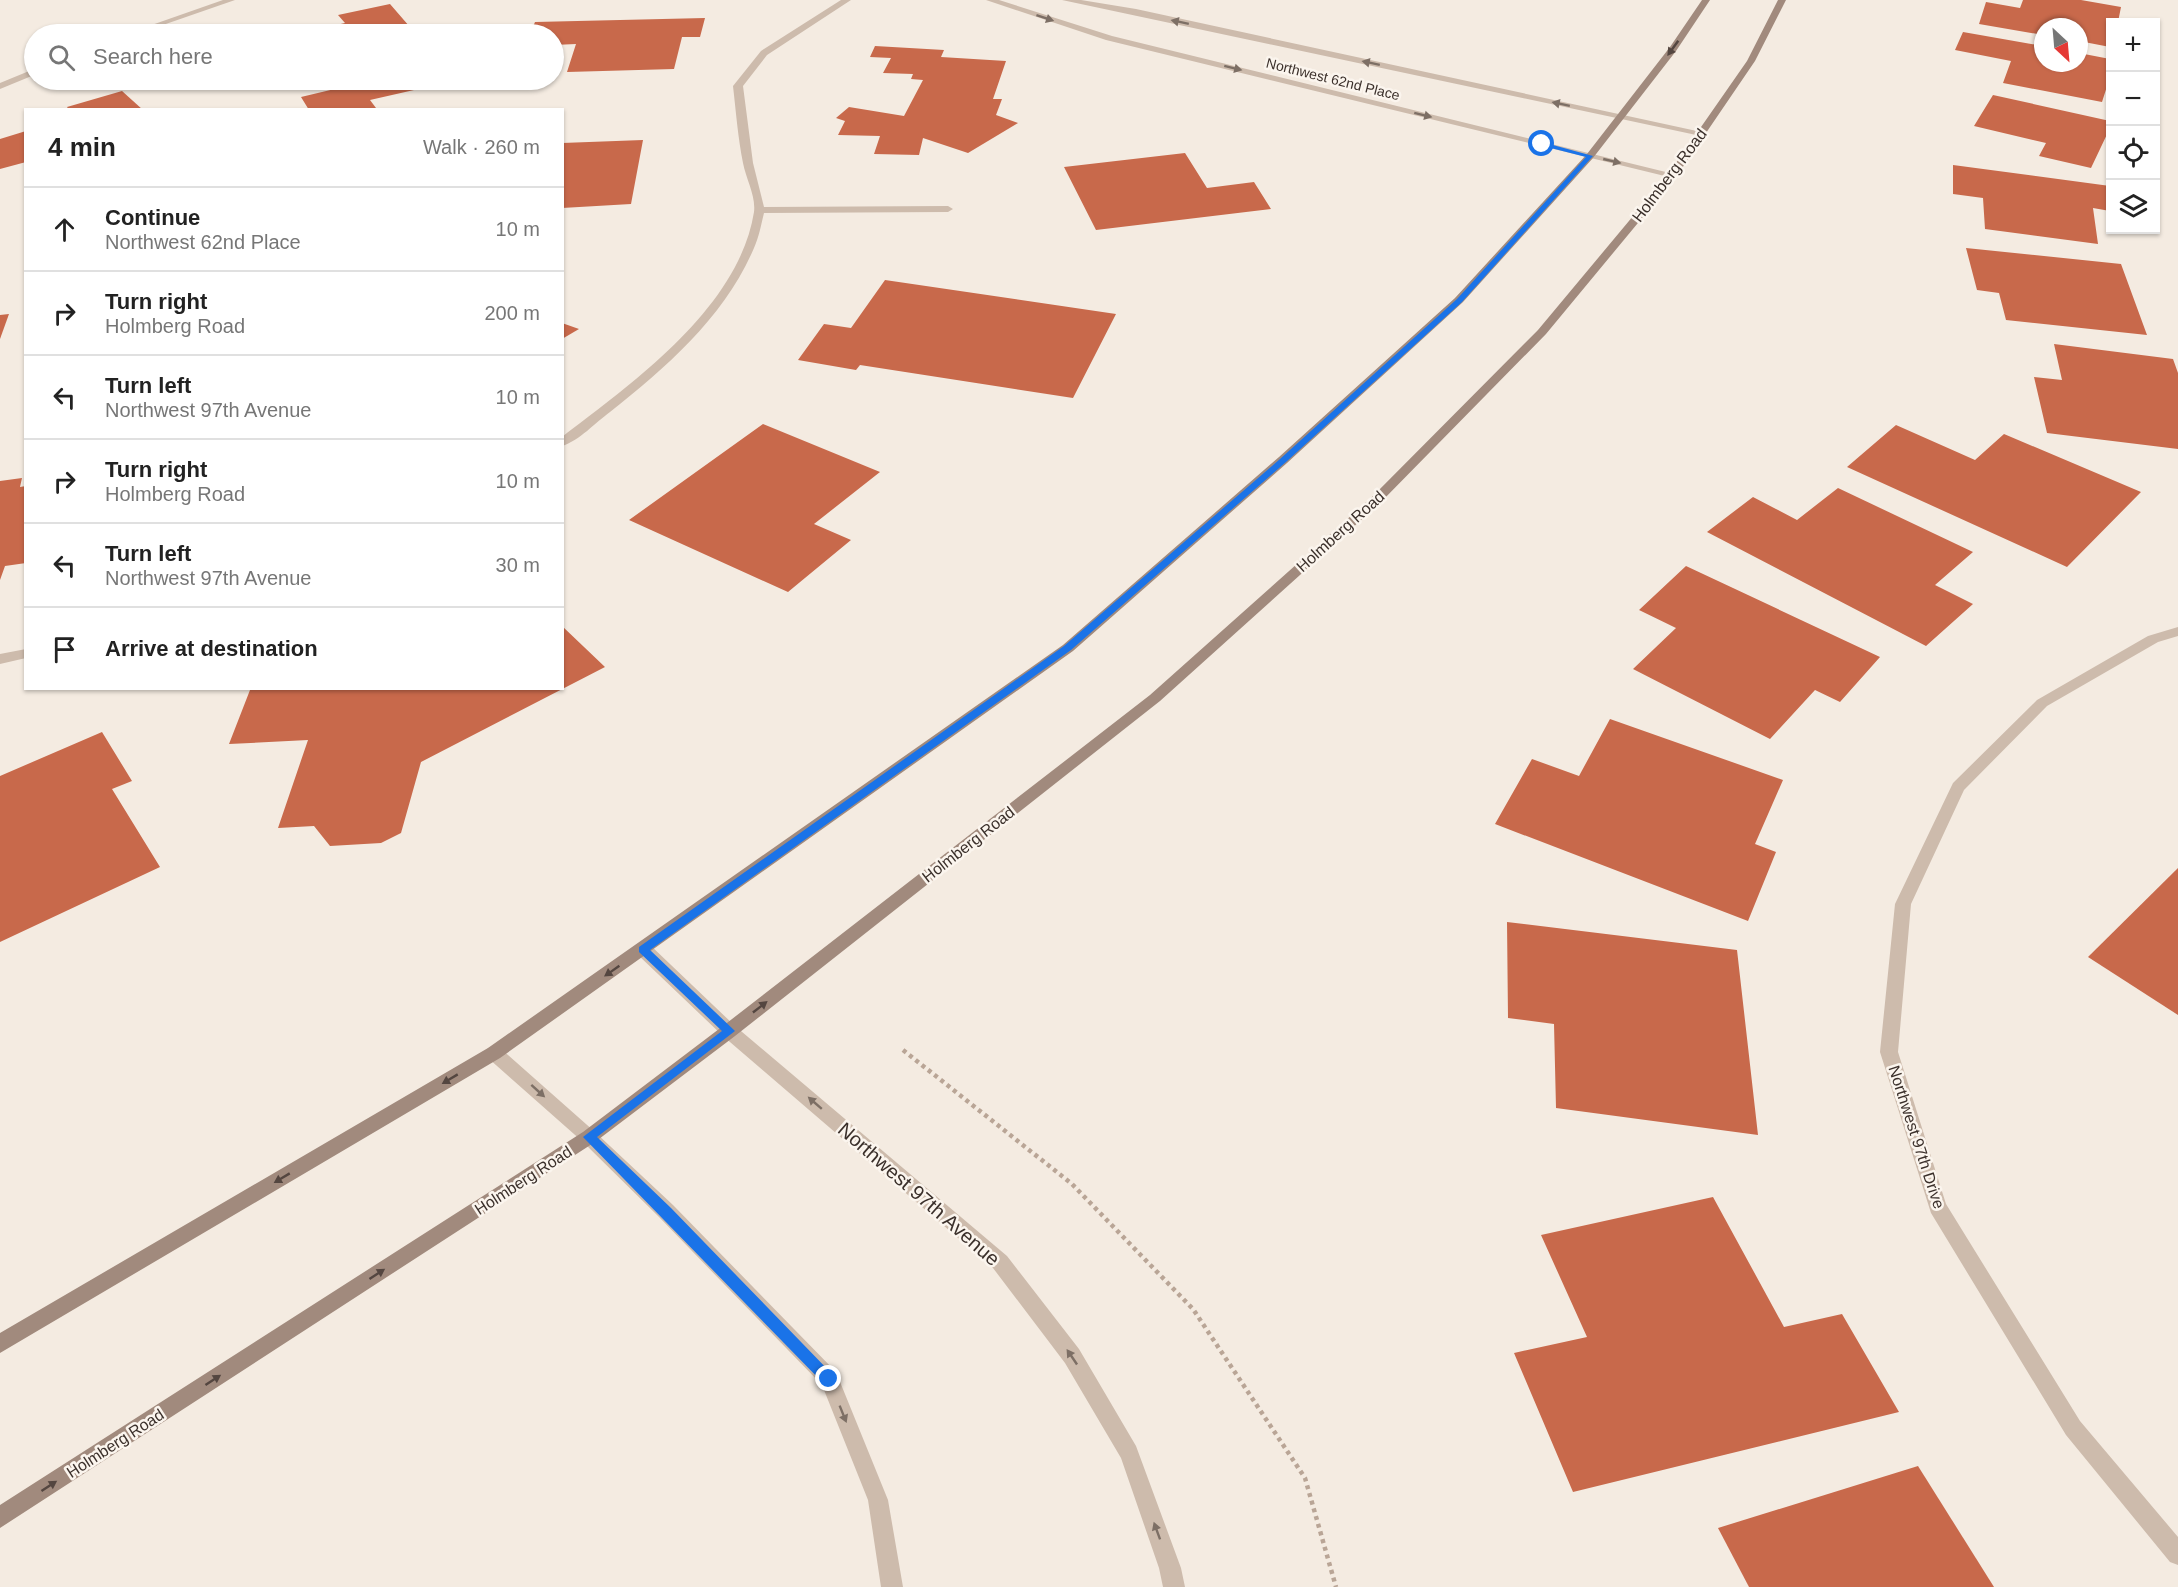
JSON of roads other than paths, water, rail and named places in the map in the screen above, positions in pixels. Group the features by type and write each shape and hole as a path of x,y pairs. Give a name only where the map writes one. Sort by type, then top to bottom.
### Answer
{"street":[{"path":"160,24 231,0"},
{"path":"564,442 632,391 701,324 745,260 759,210 748,164 738,86 764,53 848,0"},
{"name":"Northwest 62nd Place","path":"990,0 1109,38 1673,175"},
{"name":"Northwest 62nd Place","path":"1066,0 1137,12 1701,133"},
{"path":"0,1344 494,1053 1068,648 1283,460 1459,300 1590,156 1673,49 1706,0"},
{"name":"Holmberg Road","path":"0,1517 589,1137 729,1031 1155,698 1376,500 1542,332 1673,175 1751,61 1782,0"},
{"path":"0,86 24,76"},
{"path":"759,210 948,209"},
{"name":"Northwest 97th Drive","path":"2178,631 2153,639 2043,703 1958,788 1903,904 1889,1052 1938,1206 2073,1428 2178,1554"},
{"path":"0,659 24,653"},
{"name":"Northwest 97th Avenue","path":"643,950 729,1031 1000,1262 1072,1356 1129,1453 1170,1568 1174,1587"},
{"path":"494,1053 589,1137 666,1211 829,1379 878,1500 892,1587"}]}
